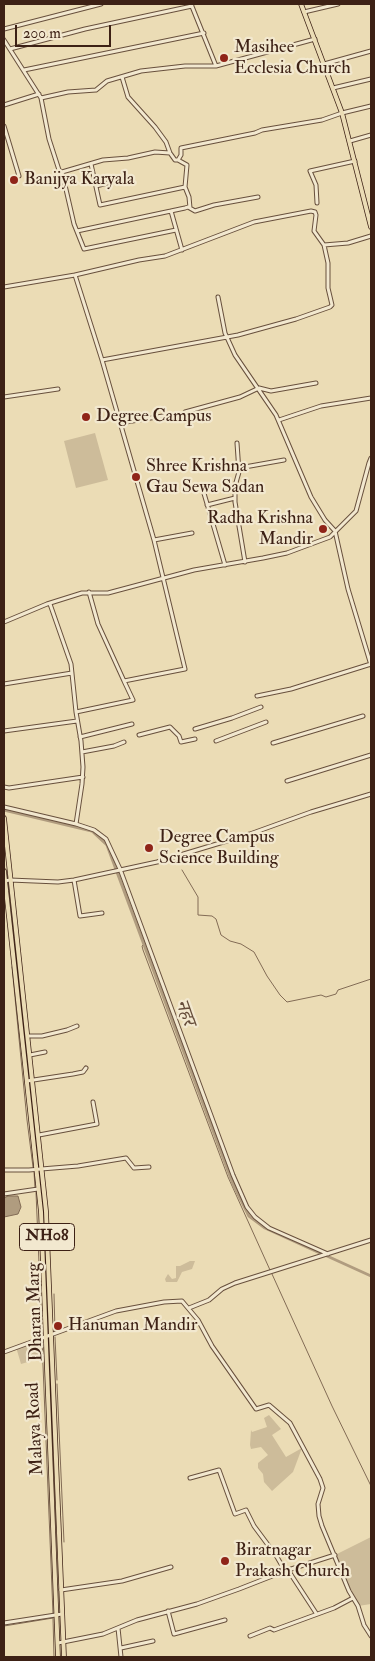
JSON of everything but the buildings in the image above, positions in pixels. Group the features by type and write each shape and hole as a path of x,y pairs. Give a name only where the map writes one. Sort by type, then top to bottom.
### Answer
{"main road":[{"path":"301,4 342,113 371,227"},
{"name":"Dharan Marg","path":"4,818 39,1134 46,1222 64,1657"},
{"name":"Malaya Road","path":"4,871 37,1169 41,1222 58,1657"},
{"path":"41,1222 46,1222"},
{"path":"49,1415 54,1414"}],"street":[{"path":"4,28 101,4"},
{"path":"304,12 338,4"},
{"path":"10,49 85,29 192,5 216,66"},
{"path":"24,70 204,33"},
{"path":"4,105 40,96 96,90 107,81 141,71 186,66 216,66 315,39"},
{"path":"4,40 5,45 10,49 40,96 49,139 59,170 62,172 77,231 84,249 176,230"},
{"path":"324,64 371,51"},
{"path":"122,77 128,97 155,127 166,142 175,160 187,165 185,187 189,197 190,208"},
{"path":"333,88 371,79"},
{"path":"178,160 182,155 181,148 262,130 322,120 371,106"},
{"path":"4,126 19,176"},
{"path":"350,141 371,135"},
{"path":"62,172 103,160 128,158 149,153 170,153"},
{"path":"317,203 316,185 310,171 355,160"},
{"path":"91,164 100,205 185,187"},
{"path":"96,186 127,178"},
{"path":"77,231 185,208 195,211 214,205 258,197"},
{"path":"171,211 182,250"},
{"path":"4,287 75,275 165,256 254,222 311,211 316,212 314,232 324,245 328,263 328,288 332,305 330,307 296,319 238,335 102,360"},
{"path":"324,245 348,243 371,236"},
{"path":"75,275 102,360 154,540 175,624 175,634 185,669 124,681"},
{"path":"218,297 226,336 235,354 279,420 311,497 325,520 335,531 348,588 371,665 291,689 257,696"},
{"path":"120,423 169,415 182,417 185,412 240,397 259,388 271,391 316,383"},
{"path":"4,397 58,389"},
{"path":"279,420 321,406 371,398"},
{"path":"237,443 240,468 235,486 235,498 245,562"},
{"path":"4,622 82,593 108,593 164,577 287,553 330,537 354,515 371,458"},
{"path":"240,468 284,460"},
{"path":"203,490 218,535 225,565"},
{"path":"208,505 235,498"},
{"path":"154,540 192,534"},
{"path":"76,712 132,700 98,624 89,592"},
{"path":"50,604 71,664 82,752 83,777 76,824"},
{"path":"4,684 72,672"},
{"path":"195,729 224,721 261,707"},
{"path":"273,743 363,716"},
{"path":"4,731 77,721"},
{"path":"216,741 266,722"},
{"path":"80,737 132,724"},
{"path":"139,735 170,727 179,736 181,742 195,739"},
{"path":"82,752 114,746 124,742"},
{"path":"287,781 371,755"},
{"path":"4,787 10,788 83,777"},
{"path":"4,881 58,882 157,862 371,794"},
{"path":"4,806 76,824 94,830 106,838 233,1175 247,1206 255,1217 269,1228 328,1254"},
{"path":"74,880 80,916 102,913"},
{"path":"28,1036 50,1034 78,1026"},
{"path":"30,1055 45,1052"},
{"path":"27,1080 83,1072 86,1068"},
{"path":"39,1134 97,1124 93,1102"},
{"path":"4,1170 78,1166 126,1158 134,1168 149,1167"},
{"path":"4,1194 38,1189"},
{"path":"189,1308 209,1300 222,1289 235,1283 371,1240"},
{"path":"4,1352 116,1311 182,1301 189,1308 212,1346 256,1409 268,1405 290,1423 320,1480 322,1488 318,1504 319,1516 364,1625 371,1636"},
{"path":"190,1478 219,1470 236,1514 246,1510 254,1526 316,1613"},
{"path":"58,1643 103,1634 137,1620 197,1604 286,1570 335,1555"},
{"path":"60,1590 122,1581 171,1568"},
{"path":"250,1636 270,1628 274,1630 316,1613 334,1608 354,1598"},
{"path":"168,1611 174,1634 225,1620"},
{"path":"4,1623 62,1614"},
{"path":"118,1628 121,1657"},
{"path":"120,1648 153,1641"}],"shaded area":[{"path":"95,433 108,480 76,488 64,441"},
{"path":"18,1196 21,1207 18,1214 4,1217 4,1198"},
{"path":"195,1261 192,1269 182,1272 177,1282 166,1282 165,1279 168,1274 172,1279 176,1278 176,1266"},
{"path":"51,1335 51,1355 21,1364 16,1347"},
{"path":"269,1415 281,1429 272,1435 286,1457 302,1448 293,1472 272,1491 264,1482 263,1474 258,1468 258,1463 268,1455 261,1447 251,1449 250,1445 251,1430 252,1432 267,1427 264,1418"},
{"path":"371,1537 371,1604 358,1606 335,1555"}],"waterway":[{"name":"नहर","path":"4,810 92,831 107,845 233,1184 249,1216 265,1228 322,1254"},
{"path":"182,870 198,897 198,915 212,916 216,919 221,935 254,952 267,976 287,1002 321,995 326,997 336,994 338,990 371,979"},
{"path":"4,888 5,898"},
{"name":"नहर","path":"144,944 142,946 143,950 228,1177 270,1270"},
{"path":"12,967 33,1167"},
{"path":"34,1172 35,1188"},
{"path":"36,1192 42,1335"},
{"name":"नहर","path":"327,1256 371,1276"},
{"path":"272,1274 371,1486"},
{"path":"54,1294 55,1331"},
{"path":"55,1337 57,1380"},
{"path":"42,1340 53,1614"},
{"path":"57,1384 64,1542"},
{"path":"4,1626 53,1618 54,1657"}],"place":[{"name":"Masihee Ecclesia Church","path":"224,58"},
{"name":"Banijya Karyala","path":"14,180"},
{"name":"Degree Campus","path":"86,417"},
{"name":"Shree Krishna Gau Sewa Sadan","path":"136,477"},
{"name":"Radha Krishna Mandir","path":"323,529"},
{"name":"Degree Campus Science Building","path":"149,848"},
{"name":"Hanuman Mandir","path":"58,1326"},
{"name":"Biratnagar Prakash Church","path":"225,1561"}]}
